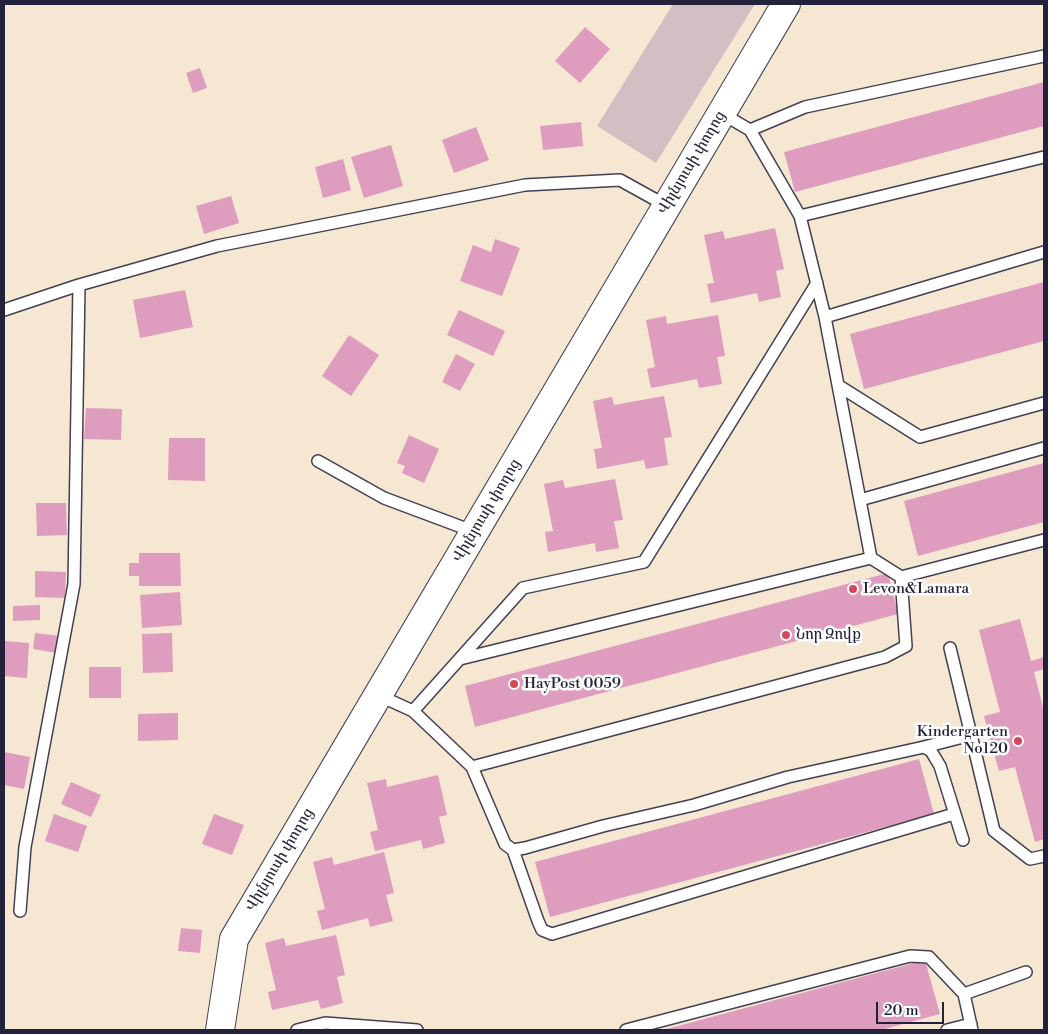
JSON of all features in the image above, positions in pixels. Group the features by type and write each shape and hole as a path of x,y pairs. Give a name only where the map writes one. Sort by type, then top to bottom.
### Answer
{"street":[{"name":"Վիլնյուսի փողոց","path":"220,1030 234,939 786,4"}],"lane":[{"path":"750,130 805,107 1044,56"},
{"path":"721,113 750,130 800,216 825,317 871,558"},
{"path":"800,216 1044,156"},
{"path":"4,310 79,285 217,246 525,185 620,180 667,206"},
{"path":"825,317 1044,252"},
{"path":"413,711 523,588 644,562 817,283"},
{"path":"20,911 25,847 74,584 79,285"},
{"path":"839,386 920,437 1044,403"},
{"path":"860,500 1044,448"},
{"path":"318,461 384,498 474,532"},
{"path":"460,659 871,558 902,577 1044,540"},
{"path":"472,768 885,657 906,646 902,577"},
{"path":"950,648 994,831 1030,859 1044,856"},
{"path":"378,695 413,711 472,768 505,844 513,850 542,930 552,934 954,814"},
{"path":"513,850 603,826 694,805 788,777 924,748 971,734"},
{"path":"924,748 931,751 940,766 963,840"},
{"path":"626,1030 910,956 929,957 964,994 971,1027 947,1030"},
{"path":"964,994 1026,972"},
{"path":"297,1030 325,1023 417,1030"}],"shaded area":[{"path":"673,4 755,4 656,163 597,126"}],"building":[{"path":"585,27 610,49 580,83 555,61"},
{"path":"200,68 207,88 193,93 186,73"},
{"path":"1044,82 1044,126 795,192 784,152"},
{"path":"581,122 583,146 543,150 540,126"},
{"path":"476,127 489,160 454,173 442,140"},
{"path":"391,145 403,186 364,198 351,157"},
{"path":"343,159 351,190 323,198 315,167"},
{"path":"231,196 239,223 204,234 196,206"},
{"path":"775,228 784,269 776,271 781,297 759,302 757,293 711,303 707,284 714,283 704,235 723,231 725,239"},
{"path":"495,239 520,248 502,296 460,281 473,245 491,252"},
{"path":"1044,282 1044,341 864,389 850,334"},
{"path":"185,290 193,327 140,338 133,300"},
{"path":"459,310 505,331 493,356 447,335"},
{"path":"718,315 725,356 717,357 722,384 699,388 697,379 651,388 647,369 655,367 646,320 666,316 667,324"},
{"path":"349,335 379,355 351,396 322,376"},
{"path":"456,354 475,364 460,391 442,382"},
{"path":"664,396 672,437 664,438 668,465 646,469 644,460 597,469 594,449 602,448 593,401 612,397 614,405"},
{"path":"86,408 122,409 121,440 84,439"},
{"path":"409,435 439,449 424,483 402,473 405,466 397,463"},
{"path":"169,438 205,438 205,481 168,480"},
{"path":"1044,463 1044,522 918,556 904,501"},
{"path":"615,479 623,520 614,521 619,548 596,552 595,543 548,552 545,532 553,531 544,484 563,480 565,488"},
{"path":"36,503 66,503 67,535 37,536"},
{"path":"139,553 180,553 181,586 139,586 139,576 129,576 129,563 139,563"},
{"path":"35,571 66,572 65,598 35,597"},
{"path":"888,573 898,614 475,727 465,686"},
{"path":"180,592 182,625 142,628 140,595"},
{"path":"40,605 40,620 13,621 13,606"},
{"name":"Kindergarten No120","path":"1020,619 1031,661 1044,657 1044,669 1034,672 1044,711 1044,839 1035,842 1015,767 999,771 984,716 1000,712 979,630"},
{"path":"35,633 60,636 57,653 33,649"},
{"path":"172,633 173,672 143,673 142,634"},
{"path":"4,641 29,643 27,678 4,676"},
{"path":"89,667 121,667 121,698 89,698"},
{"path":"178,713 178,740 138,741 138,714"},
{"path":"4,752 30,757 24,789 4,785"},
{"path":"919,759 934,814 550,917 535,862"},
{"path":"438,775 447,815 439,817 445,843 423,849 421,840 375,851 370,832 378,830 367,783 386,779 387,787"},
{"path":"71,782 101,795 91,817 61,804"},
{"path":"54,814 87,826 78,852 45,841"},
{"path":"214,814 244,825 232,855 202,844"},
{"path":"384,852 394,893 386,895 393,921 370,927 368,918 322,930 317,911 325,909 313,862 332,857 334,865"},
{"path":"181,928 202,930 200,953 178,951"},
{"path":"336,935 345,975 337,977 343,1003 321,1009 318,1000 272,1010 268,992 276,990 265,943 284,938 286,946"},
{"path":"925,960 940,1014 881,1030 663,1030"}],"place":[{"name":"Levon&Lamara","path":"853,589"},
{"name":"Նոր Զովք","path":"786,635"},
{"name":"HayPost 0059","path":"514,684"},
{"name":"Kindergarten No120","path":"1018,741"}]}
